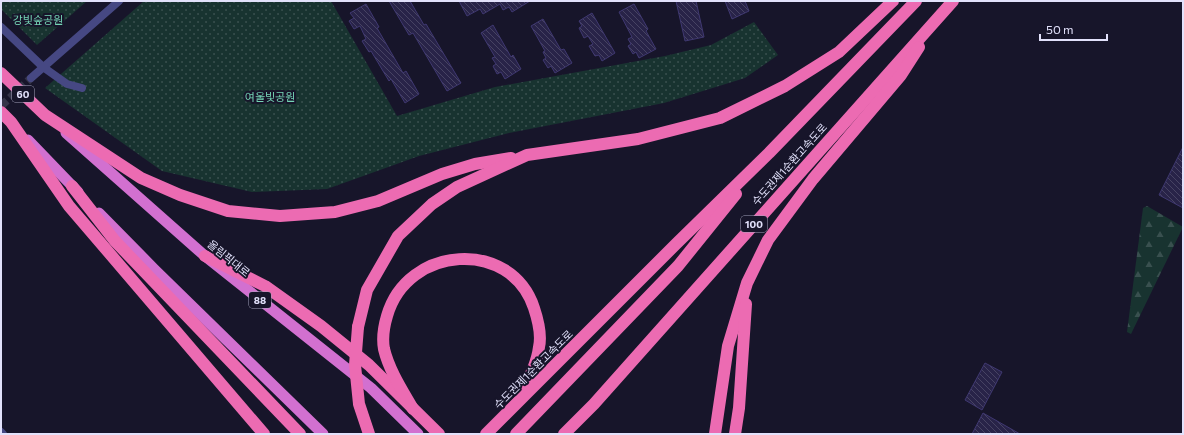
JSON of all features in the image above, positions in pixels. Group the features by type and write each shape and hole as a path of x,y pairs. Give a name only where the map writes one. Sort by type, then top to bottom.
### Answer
{"highway":[{"path":"45,115 141,178 180,195 228,211 280,216 335,212 378,202 442,174 475,164 638,139 720,118 785,86 839,52 893,1"},
{"name":"수도권제1순환고속도로","path":"486,434 676,244 770,153 916,1"},
{"name":"수도권제1순환고속도로","path":"564,434 599,398 953,1"},
{"path":"715,434 728,346 747,283 768,240 813,179 901,75 941,13"},
{"name":"60","path":"1,73 45,115"},
{"name":"60","path":"1,112 11,122"},
{"name":"올림픽대로","path":"45,115 205,256 371,388 418,434"},
{"path":"11,122 154,269 323,434"},
{"path":"11,122 69,206 264,434"},
{"name":"수도권제1순환고속도로","path":"516,434 678,266 770,153"},
{"path":"369,434 359,404 355,365 358,327 367,290 398,236 432,204 457,187 527,155"},
{"path":"72,186 115,241 300,434"},
{"path":"205,256 265,286 321,326 369,365 439,434"},
{"path":"413,409 392,371 384,348 384,326 390,305 401,287 414,275 428,267 444,261 461,259 477,260 493,265 509,273 522,286 531,299 538,321 540,346 535,365 517,403"},
{"path":"735,434 739,408 744,348 747,283"}],"street":[{"path":"31,78 119,1"},
{"path":"1,27 43,67 67,84 82,88"}],"green space":[{"name":"강빛숲공원","path":"1,1 87,1 37,45 1,9"},
{"name":"여울빛공원","path":"144,1 331,1 397,116 495,87 665,56 711,45 754,22 778,55 745,78 664,103 509,133 419,156 327,189 252,192 162,171 45,88"},
{"path":"1147,206 1183,227 1131,334 1127,332 1143,208"}],"building":[{"path":"389,1 410,1 424,25 426,24 461,83 447,91 413,33 409,35"},
{"path":"459,1 530,1 512,12 509,7 503,10 500,4 483,14 480,9 467,16"},
{"path":"676,1 696,1 704,37 685,41"},
{"path":"725,1 745,1 749,11 732,19"},
{"path":"366,4 379,27 377,28 403,73 406,71 419,94 405,103 391,79 389,81 371,51 369,52 362,41 366,39 360,26 354,29 349,21 354,18 350,13"},
{"path":"634,4 648,29 646,31 656,49 639,58 636,52 633,54 628,46 631,44 628,39 632,37 619,12"},
{"path":"592,13 615,53 602,61 599,55 595,56 589,46 593,44 588,36 584,38 579,28 582,26 579,21"},
{"path":"543,19 561,50 564,49 572,63 555,73 551,66 548,68 543,60 546,58 543,52 545,51 531,26"},
{"path":"493,25 511,57 513,55 521,69 505,79 501,72 497,74 493,66 496,64 492,58 495,57 481,33"},
{"path":"1183,147 1183,208 1159,195"},
{"path":"985,363 1002,372 982,410 965,400"},
{"path":"983,413 1020,434 972,434"}],"tunnel":[{"path":"1,106 31,78"}]}
